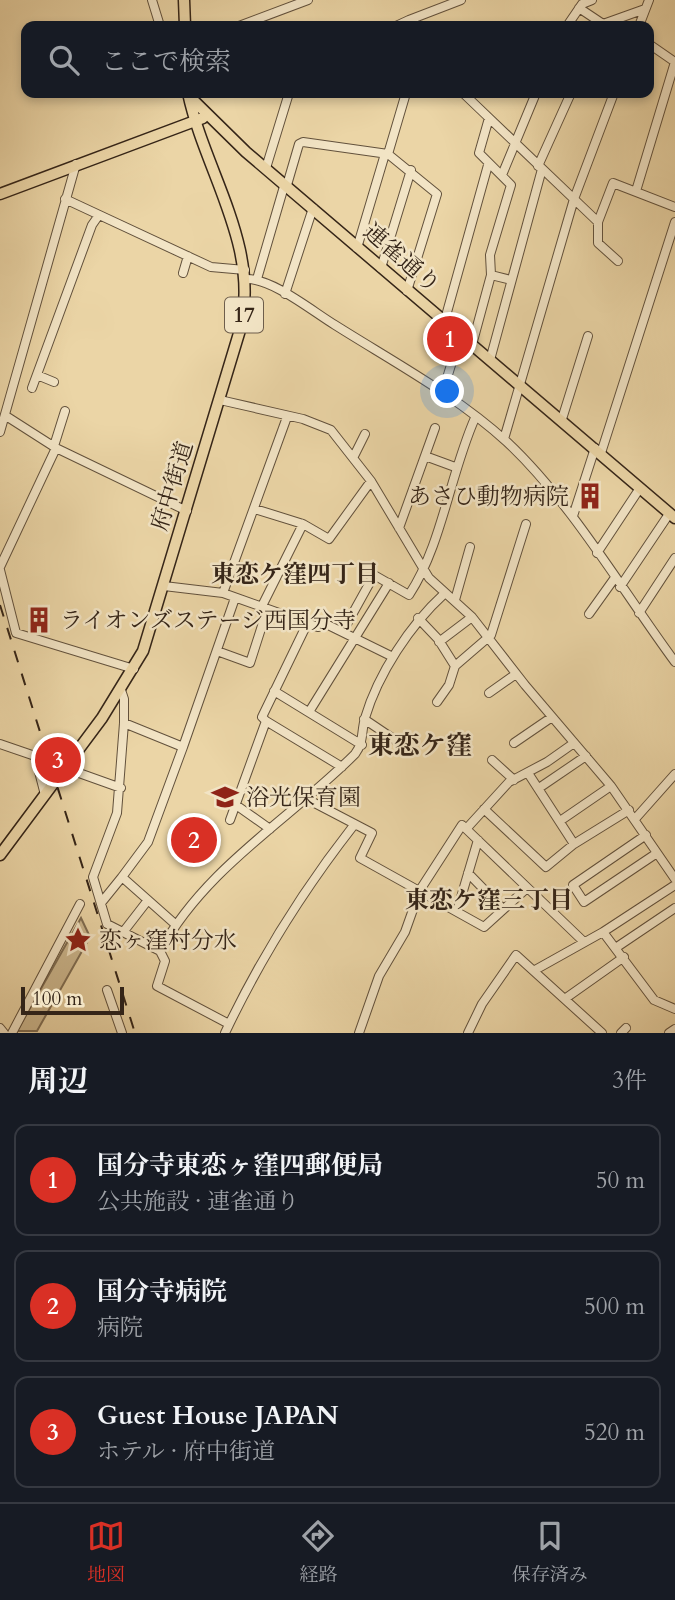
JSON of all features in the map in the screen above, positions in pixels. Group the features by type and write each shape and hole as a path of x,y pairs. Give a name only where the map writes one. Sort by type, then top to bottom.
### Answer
{"main road":[{"path":"184,0 185,21"},
{"name":"府中街道","path":"0,855 46,796 121,690 149,637 245,311 250,276 190,98"},
{"name":"連雀通り","path":"192,98 212,121 407,292 562,419 672,516"},
{"path":"0,194 196,120 212,121"}],"street":[{"path":"152,0 158,21"},
{"path":"252,21 308,0"},
{"path":"414,21 461,0"},
{"path":"570,21 579,8 592,0"},
{"path":"610,21 647,4"},
{"path":"641,21 647,4"},
{"path":"579,8 598,21"},
{"path":"636,191 675,62 654,47"},
{"path":"266,168 287,98"},
{"path":"357,248 405,98"},
{"path":"468,98 598,222"},
{"path":"502,174 513,142 534,98"},
{"path":"490,360 540,167 569,98"},
{"path":"504,439 522,386 574,199 612,98"},
{"path":"472,345 491,275 488,262 511,186 479,153 489,118"},
{"path":"250,276 299,144 303,142 386,154 411,170 437,194 407,292"},
{"path":"0,432 76,164"},
{"path":"444,323 488,165"},
{"path":"381,268 411,170"},
{"path":"618,261 598,243 598,222 613,183 675,207"},
{"path":"65,199 211,267 250,276 285,294 442,394 504,439 573,516 614,579 675,662"},
{"path":"285,294 313,208"},
{"path":"32,388 88,235 99,215"},
{"path":"573,516 598,451 675,222"},
{"path":"183,272 188,256"},
{"path":"491,275 511,280"},
{"path":"442,394 460,337"},
{"path":"562,419 588,337"},
{"path":"37,375 54,382"},
{"path":"220,400 303,419 331,430 371,481 424,570 444,594 455,600 472,617 516,674 611,786 675,880"},
{"path":"4,411 55,447 187,511"},
{"path":"65,411 55,447 0,569 16,633 134,669"},
{"path":"223,593 287,417"},
{"path":"343,631 374,575 409,596 424,570 456,467 475,418"},
{"path":"399,528 435,428"},
{"path":"354,456 365,434"},
{"path":"425,456 456,467"},
{"path":"255,509 303,524 329,539 371,481"},
{"path":"597,553 640,488"},
{"path":"620,587 672,516"},
{"path":"217,651 250,663 264,609 303,524"},
{"path":"437,702 449,685 455,666 488,638 526,524"},
{"path":"455,600 470,547"},
{"path":"639,613 675,558"},
{"path":"589,614 614,579"},
{"path":"309,712 389,583"},
{"path":"164,586 223,593 307,624 318,627 326,624 393,657"},
{"path":"160,951 175,924 209,883 342,767 362,745 364,719 393,657 418,618 444,594"},
{"path":"101,903 148,842 235,598"},
{"path":"439,642 472,617"},
{"path":"418,618 455,666"},
{"path":"307,624 262,717 342,767"},
{"path":"489,693 516,674"},
{"path":"121,690 124,699 121,788 113,825 93,877 107,924 160,951 165,961 157,986 229,1024"},
{"path":"274,691 362,745"},
{"path":"514,743 552,717"},
{"path":"364,719 407,748"},
{"path":"230,820 266,721"},
{"path":"124,723 183,747"},
{"path":"467,828 514,780 574,743"},
{"path":"0,744 35,756 46,796"},
{"path":"539,788 586,756"},
{"path":"492,760 514,780"},
{"path":"65,768 121,788"},
{"path":"528,773 574,844"},
{"path":"635,819 675,774"},
{"path":"560,821 611,786"},
{"path":"305,798 372,834 360,858 484,927 527,888"},
{"path":"236,805 270,829"},
{"path":"484,808 546,867 574,844 629,810"},
{"path":"225,1033 280,931 323,864 354,825"},
{"path":"359,1033 379,976 405,932 420,890 463,825 584,942"},
{"path":"646,835 573,885 584,902 657,853"},
{"path":"457,911 478,840"},
{"path":"468,873 503,909"},
{"path":"122,877 175,924"},
{"path":"535,970 603,932 675,885"},
{"path":"124,931 148,900"},
{"path":"12,1033 80,904"},
{"path":"617,947 675,908"},
{"path":"603,932 617,947 654,1000 675,1009"},
{"path":"468,1033 482,1004 516,956 535,970 602,1033"},
{"path":"566,998 624,957"},
{"path":"107,990 122,1033"},
{"path":"0,1028 4,1033"},
{"path":"669,1033 675,1029"}],"shaded area":[{"path":"81,918 90,937 37,1031 17,1031"}],"railway":[{"path":"0,605 135,1033"}],"place":[{"name":"国分寺東恋ヶ窪四郵便局","path":"450,339"},
{"name":"あさひ動物病院","path":"590,496"},
{"name":"ライオンズステージ西国分寺","path":"39,620"},
{"name":"Guest House JAPAN","path":"58,760"},
{"name":"浴光保育園","path":"225,797"},
{"name":"国分寺病院","path":"194,840"},
{"name":"恋ヶ窪村分水","path":"78,940"}],"district":[{"name":"東恋ケ窪四丁目","path":"295,574"},
{"name":"東恋ケ窪","path":"420,745"},
{"name":"東恋ケ窪三丁目","path":"489,900"}]}
